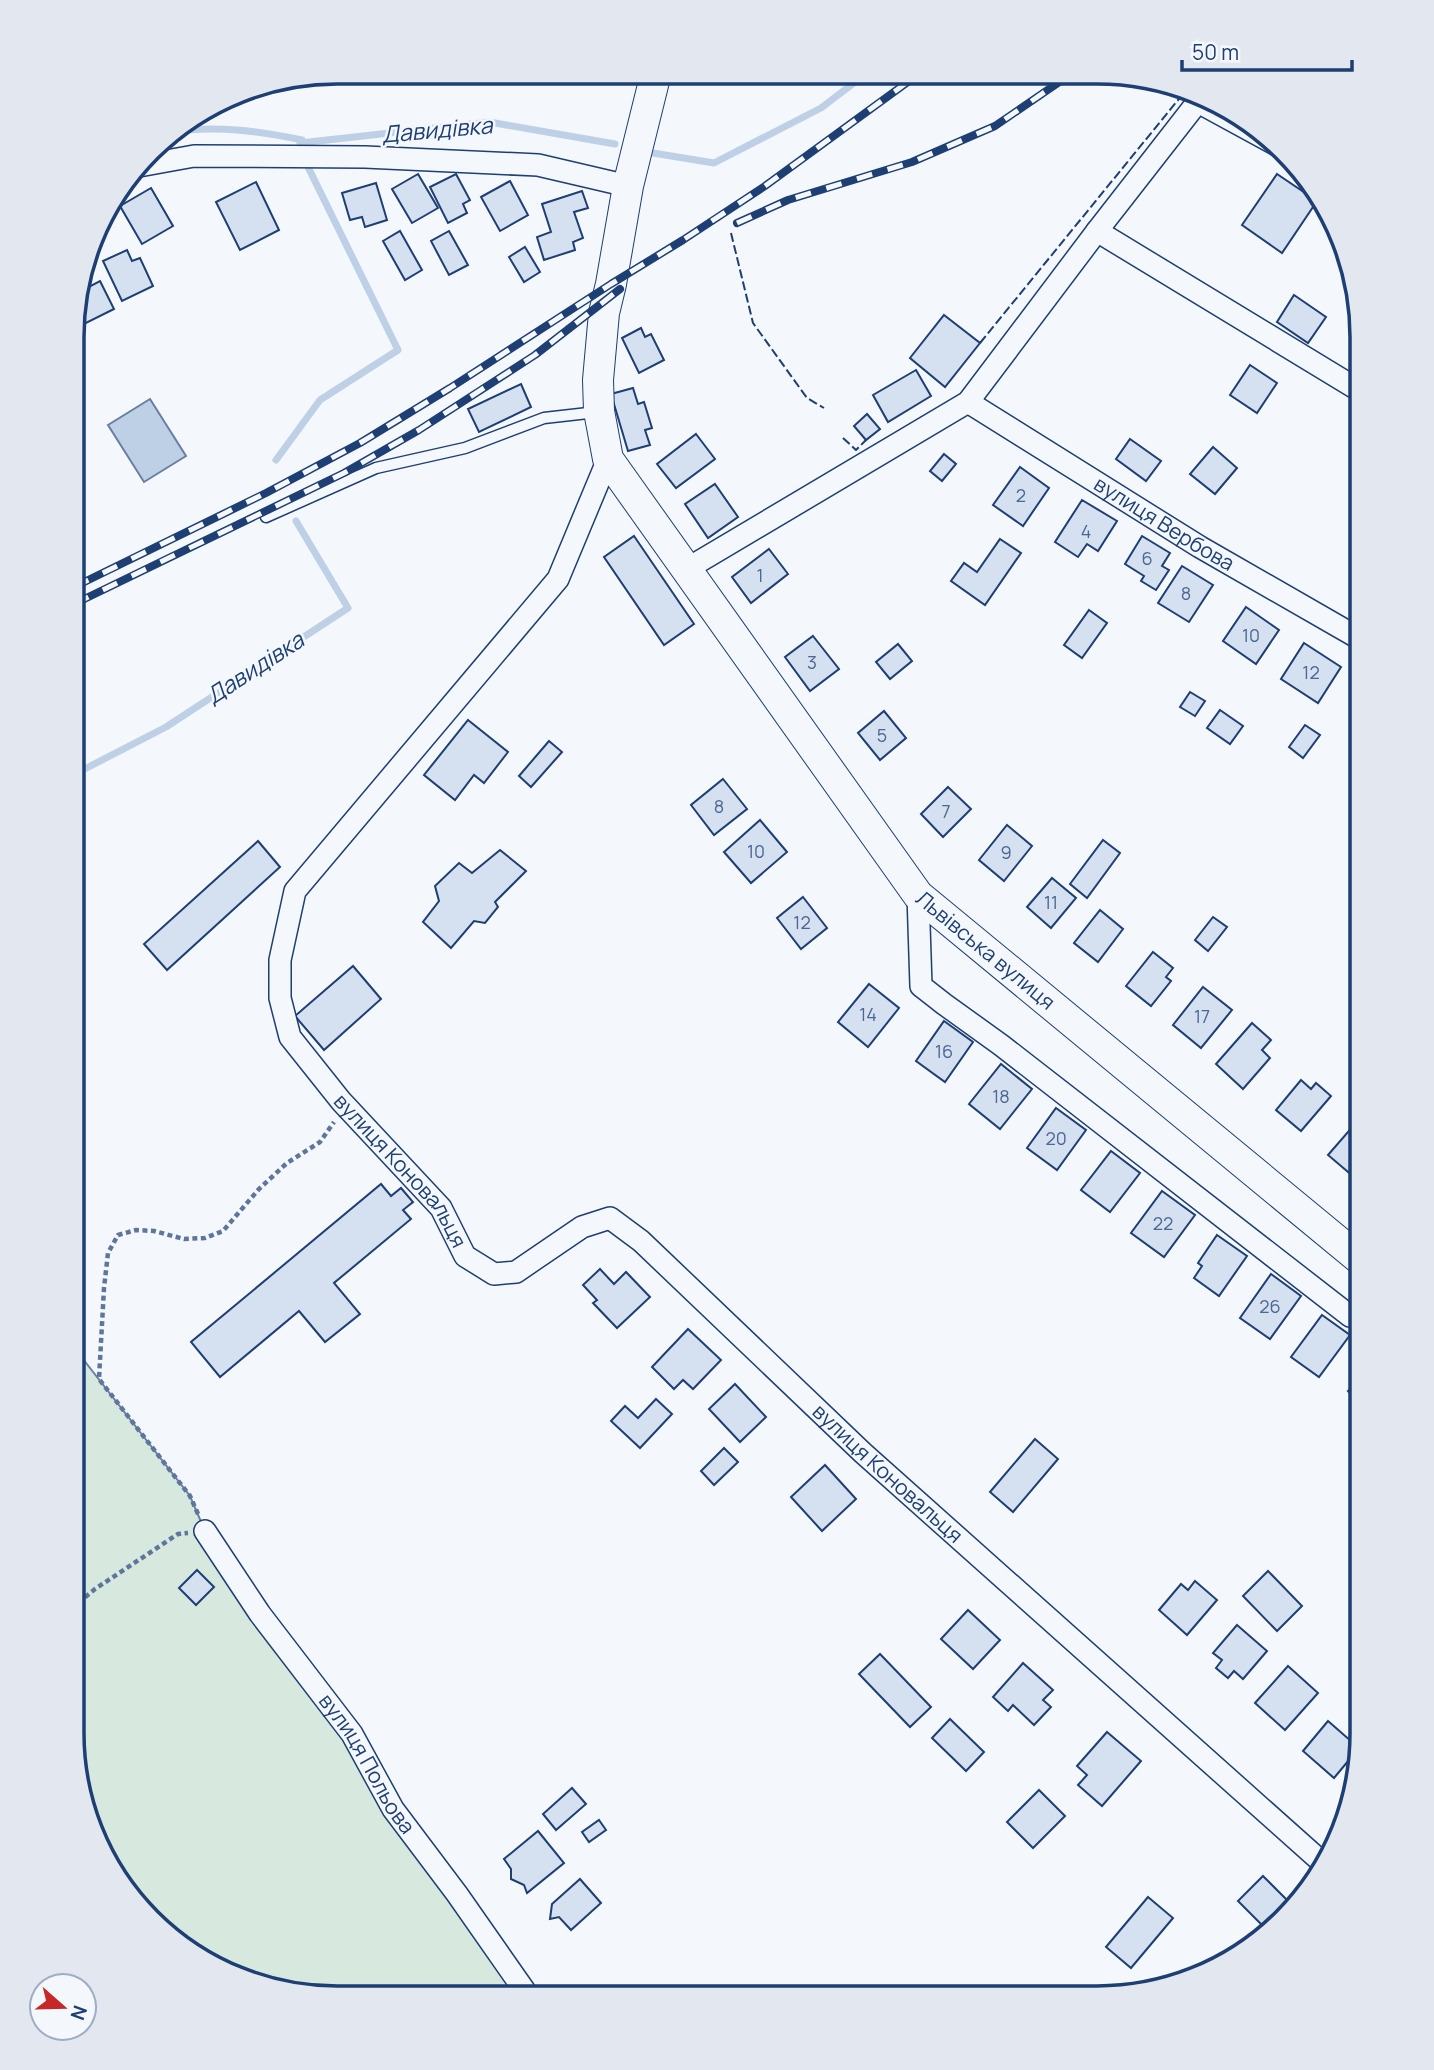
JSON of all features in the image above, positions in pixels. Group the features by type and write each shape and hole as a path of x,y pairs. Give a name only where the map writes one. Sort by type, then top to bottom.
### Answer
{"street":[{"path":"608,459 598,380 604,313 628,186 653,84"},
{"path":"685,570 968,402 1195,104"},
{"path":"153,163 194,156 391,159 538,165 628,186"},
{"path":"1097,231 1350,385"},
{"name":"вулиця Вербова","path":"968,402 1200,548 1350,633"},
{"name":"Львівська вулиця","path":"608,459 918,895 1350,1251"},
{"name":"вулиця Коновальця","path":"608,459 558,579 295,891 280,960 280,998 290,1037 341,1101 441,1208 466,1256 494,1274 516,1272 582,1227 610,1218 641,1241 863,1453 1317,1858"},
{"path":"918,895 921,986 1350,1316"},
{"name":"вулиця Польова","path":"205,1531 260,1614 352,1734 393,1809 521,1986"}],"lane":[{"path":"266,517 376,468 465,448 544,418 600,411"}],"path":[{"path":"84,1598 178,1534 205,1531 190,1496 99,1378 108,1253 118,1235 136,1230 184,1238 205,1238 223,1231 259,1189 287,1163 320,1142 333,1124 341,1101"}],"shaded area":[{"path":"84,1360 190,1496 205,1531 521,1986 337,1986 304,1984 256,1973 225,1960 183,1934 158,1912 136,1887 103,1830 86,1766"}],"water":[{"path":"150,399 186,456 144,482 108,425"}],"building":[{"path":"418,174 438,208 412,223 392,189"},
{"path":"456,174 470,200 463,204 467,213 448,223 430,187"},
{"path":"1277,174 1304,192 1313,207 1282,253 1242,225"},
{"path":"510,181 528,215 500,231 481,197"},
{"path":"256,182 279,230 240,250 216,202"},
{"path":"376,183 387,220 365,227 362,217 350,220 342,193"},
{"path":"151,188 173,226 142,244 121,207"},
{"path":"582,191 588,208 574,212 583,238 573,242 575,250 544,260 537,237 551,232 542,204"},
{"path":"400,231 422,270 405,280 383,241"},
{"path":"449,231 468,265 449,275 431,241"},
{"path":"525,247 540,272 524,282 509,257"},
{"path":"127,250 132,261 140,258 153,286 122,301 103,261"},
{"path":"100,281 114,309 85,324 86,304 89,287"},
{"path":"1294,295 1326,317 1308,343 1277,322"},
{"path":"944,315 980,343 945,387 910,358"},
{"path":"641,328 645,337 651,334 664,360 639,373 622,338"},
{"path":"1250,365 1277,383 1257,413 1230,395"},
{"path":"916,370 931,396 888,422 873,395"},
{"path":"521,384 531,407 479,432 468,409"},
{"path":"633,388 638,404 644,402 652,428 645,430 650,445 628,451 611,394"},
{"path":"867,414 880,429 866,440 854,426"},
{"path":"696,434 715,459 676,488 657,464"},
{"path":"1130,439 1161,461 1146,481 1116,459"},
{"path":"1213,447 1237,468 1215,494 1190,474"},
{"path":"944,454 956,464 942,481 930,471"},
{"path":"1020,467 1049,488 1023,526 993,505"},
{"path":"715,484 738,517 708,538 685,504"},
{"path":"1082,500 1117,521 1098,551 1087,544 1078,557 1055,542"},
{"path":"634,536 694,624 664,645 604,557"},
{"path":"1142,536 1170,553 1162,566 1169,570 1156,590 1141,581 1144,576 1125,564"},
{"path":"1000,539 1021,553 985,605 951,581 964,563 977,572"},
{"path":"769,549 788,574 751,603 732,577"},
{"path":"1182,566 1213,585 1189,622 1158,603"},
{"path":"1246,607 1279,630 1256,664 1223,641"},
{"path":"1089,610 1107,623 1082,658 1064,645"},
{"path":"813,636 839,669 810,691 785,657"},
{"path":"1304,643 1341,667 1318,703 1281,679"},
{"path":"898,644 912,661 890,679 876,662"},
{"path":"1190,692 1205,701 1195,716 1180,707"},
{"path":"1220,710 1243,726 1230,744 1207,728"},
{"path":"884,711 906,738 880,760 858,733"},
{"path":"468,720 508,752 484,783 474,775 455,800 424,775"},
{"path":"1305,725 1320,735 1303,758 1289,747"},
{"path":"549,741 562,752 531,787 519,776"},
{"path":"723,779 747,809 714,835 691,805"},
{"path":"948,787 971,809 943,837 921,814"},
{"path":"760,820 787,852 751,883 724,852"},
{"path":"1007,825 1032,846 1004,881 979,860"},
{"path":"1103,840 1120,853 1087,898 1070,884"},
{"path":"258,841 280,867 167,970 144,944"},
{"path":"500,850 526,871 495,902 498,907 485,923 474,921 451,948 423,922 439,901 435,886 459,863 472,873"},
{"path":"1052,878 1076,898 1051,928 1027,907"},
{"path":"803,897 827,928 801,949 777,918"},
{"path":"1100,910 1123,929 1098,962 1074,943"},
{"path":"1213,917 1227,927 1208,951 1195,940"},
{"path":"1153,952 1173,968 1166,977 1171,981 1151,1006 1126,986"},
{"path":"353,966 381,999 324,1050 295,1016"},
{"path":"869,984 899,1008 868,1047 838,1022"},
{"path":"1203,987 1232,1010 1201,1048 1173,1025"},
{"path":"944,1021 973,1042 945,1082 916,1061"},
{"path":"1252,1023 1271,1040 1262,1050 1270,1058 1243,1089 1216,1064"},
{"path":"1001,1064 1032,1089 1000,1129 969,1104"},
{"path":"1301,1080 1311,1089 1316,1083 1331,1096 1301,1131 1276,1110"},
{"path":"1056,1108 1086,1130 1057,1170 1027,1148"},
{"path":"1350,1130 1350,1174 1328,1155"},
{"path":"1111,1151 1140,1173 1110,1212 1081,1190"},
{"path":"381,1184 391,1196 401,1188 413,1202 403,1210 411,1219 334,1283 360,1314 325,1342 299,1311 220,1377 191,1342"},
{"path":"1162,1191 1195,1215 1164,1257 1131,1233"},
{"path":"1217,1235 1247,1256 1219,1296 1194,1278 1202,1266 1198,1263"},
{"path":"600,1269 614,1284 626,1272 650,1297 617,1328 593,1303 597,1300 583,1285"},
{"path":"1271,1274 1301,1296 1270,1339 1240,1318"},
{"path":"1322,1315 1350,1335 1319,1377 1291,1357"},
{"path":"688,1329 721,1360 693,1389 683,1380 674,1389 652,1367"},
{"path":"735,1384 766,1417 740,1442 709,1409"},
{"path":"656,1399 672,1414 640,1448 611,1421 625,1406 638,1418"},
{"path":"1035,1439 1058,1459 1013,1512 990,1492"},
{"path":"724,1448 738,1462 714,1485 701,1471"},
{"path":"825,1465 856,1499 822,1531 791,1497"},
{"path":"197,1570 214,1587 196,1605 179,1588"},
{"path":"1268,1571 1302,1606 1277,1631 1243,1596"},
{"path":"1195,1581 1217,1600 1187,1635 1159,1610 1181,1584 1188,1590"},
{"path":"968,1610 1000,1640 973,1669 941,1639"},
{"path":"1237,1625 1267,1651 1243,1679 1234,1671 1228,1678 1216,1668 1222,1660 1213,1653"},
{"path":"880,1654 931,1707 910,1727 859,1674"},
{"path":"1023,1663 1053,1690 1043,1700 1051,1707 1034,1725 1013,1705 1008,1711 993,1697"},
{"path":"1288,1666 1318,1693 1285,1730 1255,1703"},
{"path":"950,1719 984,1752 966,1771 932,1738"},
{"path":"1328,1721 1350,1740 1348,1761 1334,1778 1303,1751"},
{"path":"1107,1732 1141,1761 1102,1806 1078,1785 1087,1775 1077,1766"},
{"path":"572,1788 586,1804 556,1830 543,1814"},
{"path":"1039,1790 1065,1816 1033,1848 1007,1822"},
{"path":"599,1820 606,1830 589,1842 582,1832"},
{"path":"538,1831 564,1863 527,1893 524,1885 511,1879 511,1869 504,1859"},
{"path":"1263,1876 1287,1900 1262,1925 1238,1901"},
{"path":"580,1879 601,1903 571,1930 559,1917 550,1919 552,1904"},
{"path":"1148,1897 1173,1918 1131,1968 1106,1947"}],"waterway":[{"name":"Давидівка","path":"653,153 714,163 821,108 853,84"},
{"name":"Давидівка","path":"300,143 489,122 615,144"},
{"path":"193,130 237,130 302,140"},
{"name":"Давидівка","path":"276,460 320,400 398,350 308,167"},
{"name":"Давидівка","path":"84,769 166,727 348,608 296,521"}],"railway":[{"path":"84,582 266,493 360,443 765,186 905,84"},
{"path":"737,223 788,200 912,162 995,126 1056,84"},
{"path":"84,599 344,473 419,430 535,355 620,289"}],"fence":[{"path":"980,343 1180,98"},
{"path":"731,233 753,323 807,398 824,408"},
{"path":"843,438 856,450 866,440"}]}
